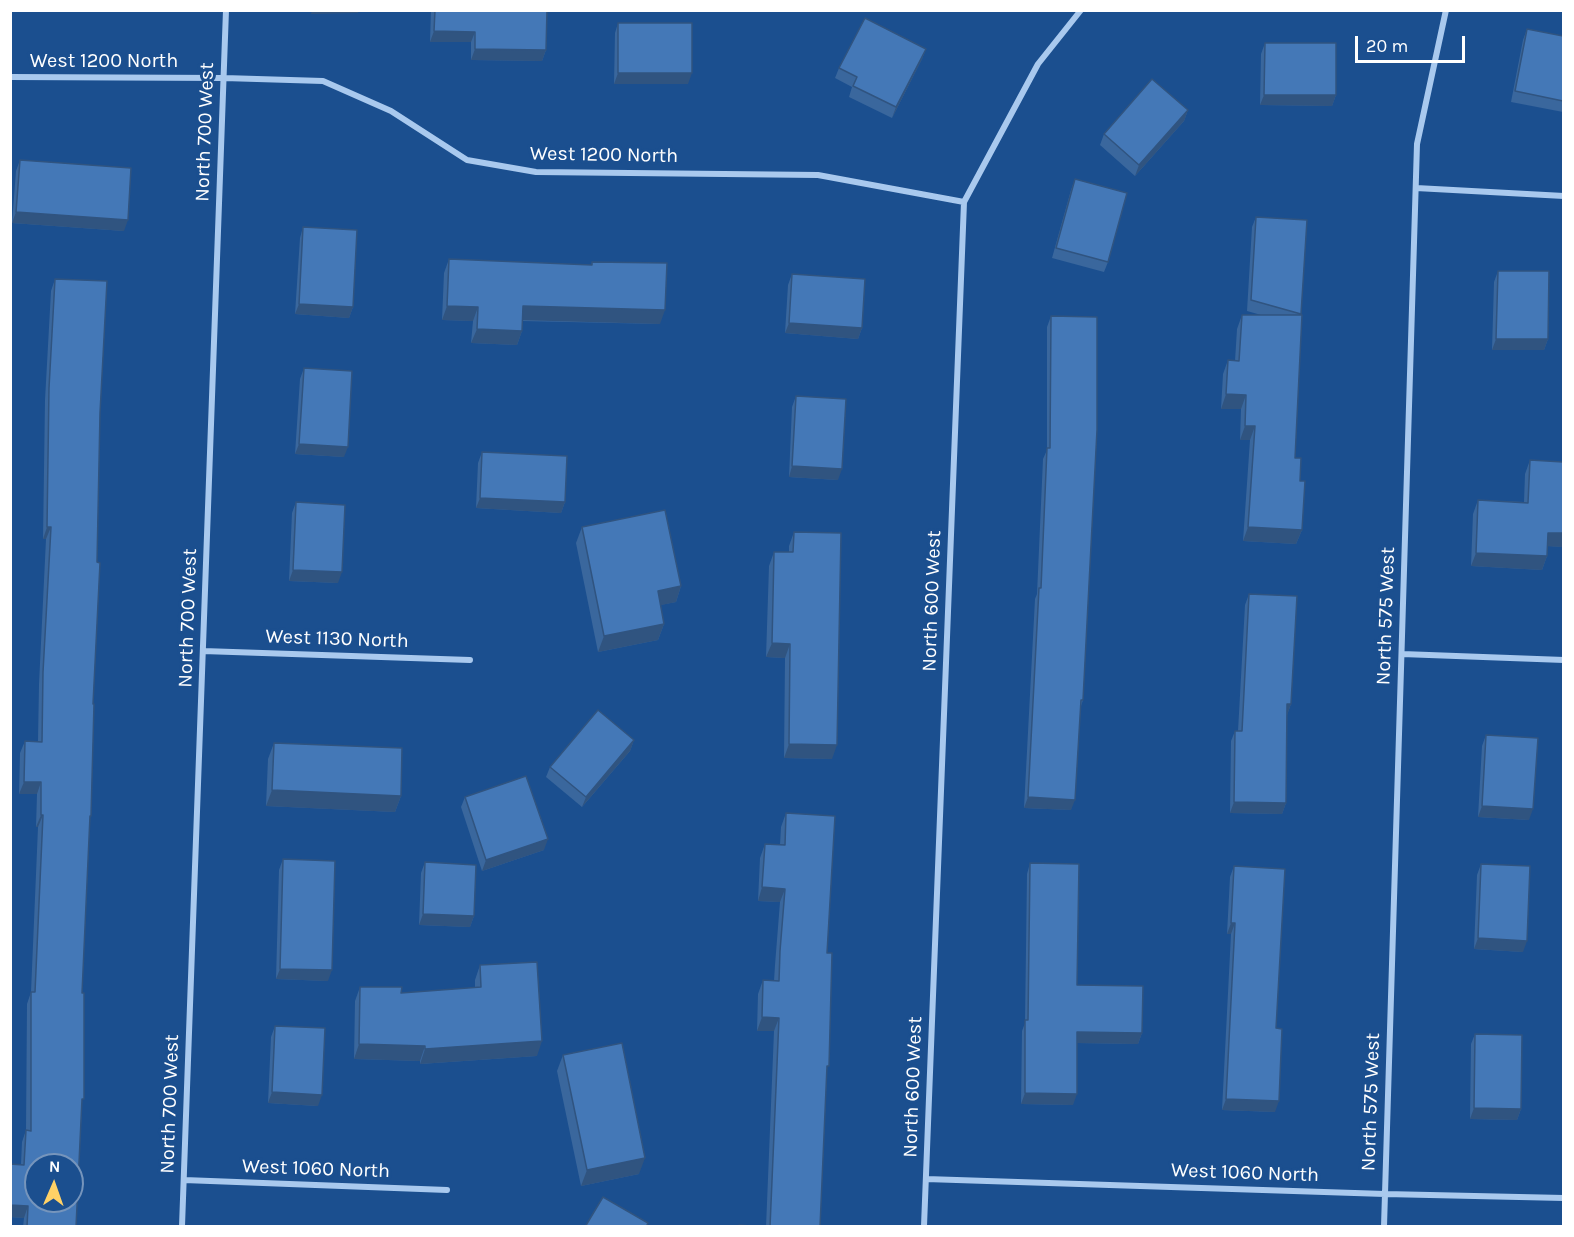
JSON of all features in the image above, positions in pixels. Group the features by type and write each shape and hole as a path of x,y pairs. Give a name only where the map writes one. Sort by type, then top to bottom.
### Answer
{"street":[{"name":"North 700 West","path":"182,1227 226,10"},
{"name":"North 600 West","path":"924,1227 964,202 1038,64 1081,10"},
{"name":"North 575 West","path":"1384,1227 1417,144 1446,10"},
{"name":"West 1200 North","path":"10,77 323,81 391,111 467,160 536,172 818,175 964,202"},
{"path":"1416,188 1563,195"},
{"name":"West 1130 North","path":"203,651 470,660"},
{"path":"1402,654 1563,660"},
{"name":"West 1060 North","path":"926,1179 1563,1198"},
{"name":"West 1060 North","path":"184,1180 447,1190"}],"building":[{"path":"435,10 547,10 546,50 475,49 475,32 434,31"},
{"path":"865,18 926,49 896,107 853,86 857,77 839,68"},
{"path":"618,23 692,23 692,73 618,73"},
{"path":"1527,29 1563,36 1563,101 1515,91"},
{"path":"1265,43 1336,43 1336,95 1264,95"},
{"path":"1152,79 1188,110 1139,165 1104,134"},
{"path":"20,160 131,168 128,220 16,212"},
{"path":"1075,179 1127,193 1108,262 1056,248"},
{"path":"1256,217 1307,220 1301,314 1251,300"},
{"path":"303,227 357,230 353,307 299,304"},
{"path":"449,259 592,265 592,262 667,263 665,310 523,306 522,331 477,329 478,307 447,306"},
{"path":"1498,271 1549,271 1548,339 1496,339"},
{"path":"792,274 865,279 862,328 789,323"},
{"path":"55,279 107,281 100,413 97,562 100,563 82,993 84,993 84,1099 82,1099 79,1153 25,1153 26,1130 31,1131 31,992 35,992 43,815 41,815 41,782 24,782 25,741 42,742 43,672 51,527 47,527 49,388"},
{"path":"1242,315 1302,315 1295,458 1301,458 1300,481 1305,481 1302,530 1248,527 1255,426 1245,426 1246,395 1226,394 1228,360 1239,361"},
{"path":"1051,316 1097,317 1097,430 1083,700 1081,700 1075,800 1028,797 1047,448 1050,448"},
{"path":"304,368 352,371 348,447 299,444"},
{"path":"796,396 846,399 842,469 792,466"},
{"path":"482,452 567,456 565,502 480,498"},
{"path":"1530,460 1563,462 1563,533 1548,533 1547,556 1476,553 1478,500 1528,503"},
{"path":"296,502 345,505 342,572 293,570"},
{"path":"665,510 681,586 658,591 664,624 604,636 582,527"},
{"path":"794,532 841,533 837,745 789,744 790,644 772,643 774,552 793,552"},
{"path":"1249,594 1297,596 1291,704 1287,704 1286,803 1234,802 1235,731 1242,731"},
{"path":"598,710 634,740 586,797 550,767"},
{"path":"1486,735 1538,738 1533,809 1482,806"},
{"path":"274,743 402,748 401,796 272,790"},
{"path":"526,776 548,839 486,860 465,797"},
{"path":"786,813 835,816 827,953 832,953 829,1066 827,1066 820,1227 770,1227 779,1018 762,1017 763,980 779,981 785,889 762,887 765,844 785,845"},
{"path":"283,859 335,861 332,970 280,969"},
{"path":"425,862 476,865 474,916 423,914"},
{"path":"1030,863 1079,864 1077,985 1143,986 1142,1033 1077,1032 1077,1094 1025,1093"},
{"path":"1481,864 1530,866 1527,941 1478,938"},
{"path":"1234,866 1285,869 1276,1028 1282,1029 1279,1101 1226,1099 1235,923 1231,923"},
{"path":"537,962 542,1041 425,1049 425,1046 359,1044 360,987 402,987 401,993 481,987 480,965"},
{"path":"275,1026 325,1028 322,1095 272,1092"},
{"path":"1475,1034 1522,1035 1521,1109 1474,1108"},
{"path":"622,1043 645,1158 587,1170 563,1055"},
{"path":"10,1164 24,1165 24,1206 10,1205"},
{"path":"603,1197 648,1223 646,1227 585,1227"},
{"path":"28,1213 77,1213 76,1227 27,1227"},
{"path":"739,1225 764,1227 739,1227"}]}
